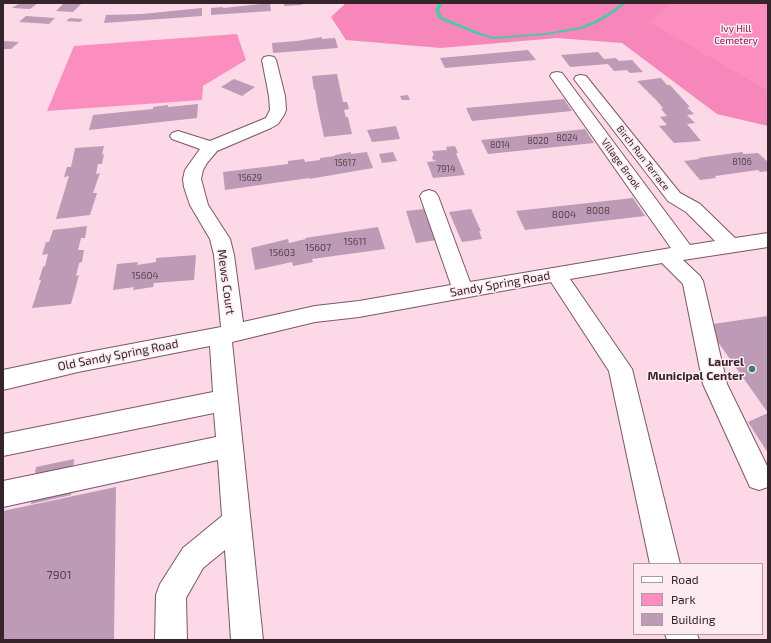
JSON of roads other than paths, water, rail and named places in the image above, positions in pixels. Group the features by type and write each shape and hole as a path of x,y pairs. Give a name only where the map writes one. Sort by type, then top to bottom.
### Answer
{"street":[{"path":"178,136 211,147 272,121 278,110 277,96 269,60"},
{"name":"Village Brook","path":"557,76 693,281 715,384 759,478"},
{"name":"Birch Run Terrace","path":"581,79 674,197 694,208 730,245"},
{"name":"Mews Court","path":"211,147 199,161 194,170 193,187 199,205 220,239 224,255 227,334 226,400 247,640"},
{"path":"429,196 463,290"},
{"name":"Sandy Spring Road","path":"227,334 315,314 359,309 556,274 768,240"},
{"path":"556,274 620,369 665,563"},
{"name":"Old Sandy Spring Road","path":"3,380 78,363 227,334"},
{"path":"3,445 226,400"},
{"path":"3,494 230,446"},
{"path":"171,640 171,595 193,558 237,522"}],"waterway":[{"path":"441,3 437,10 440,18 493,38 546,34 581,28 596,22 624,3"}],"place":[{"name":"Laurel Municipal Center","path":"752,369"}],"park label":[{"name":"Ivy Hill Cemetery","path":"736,34"}]}
